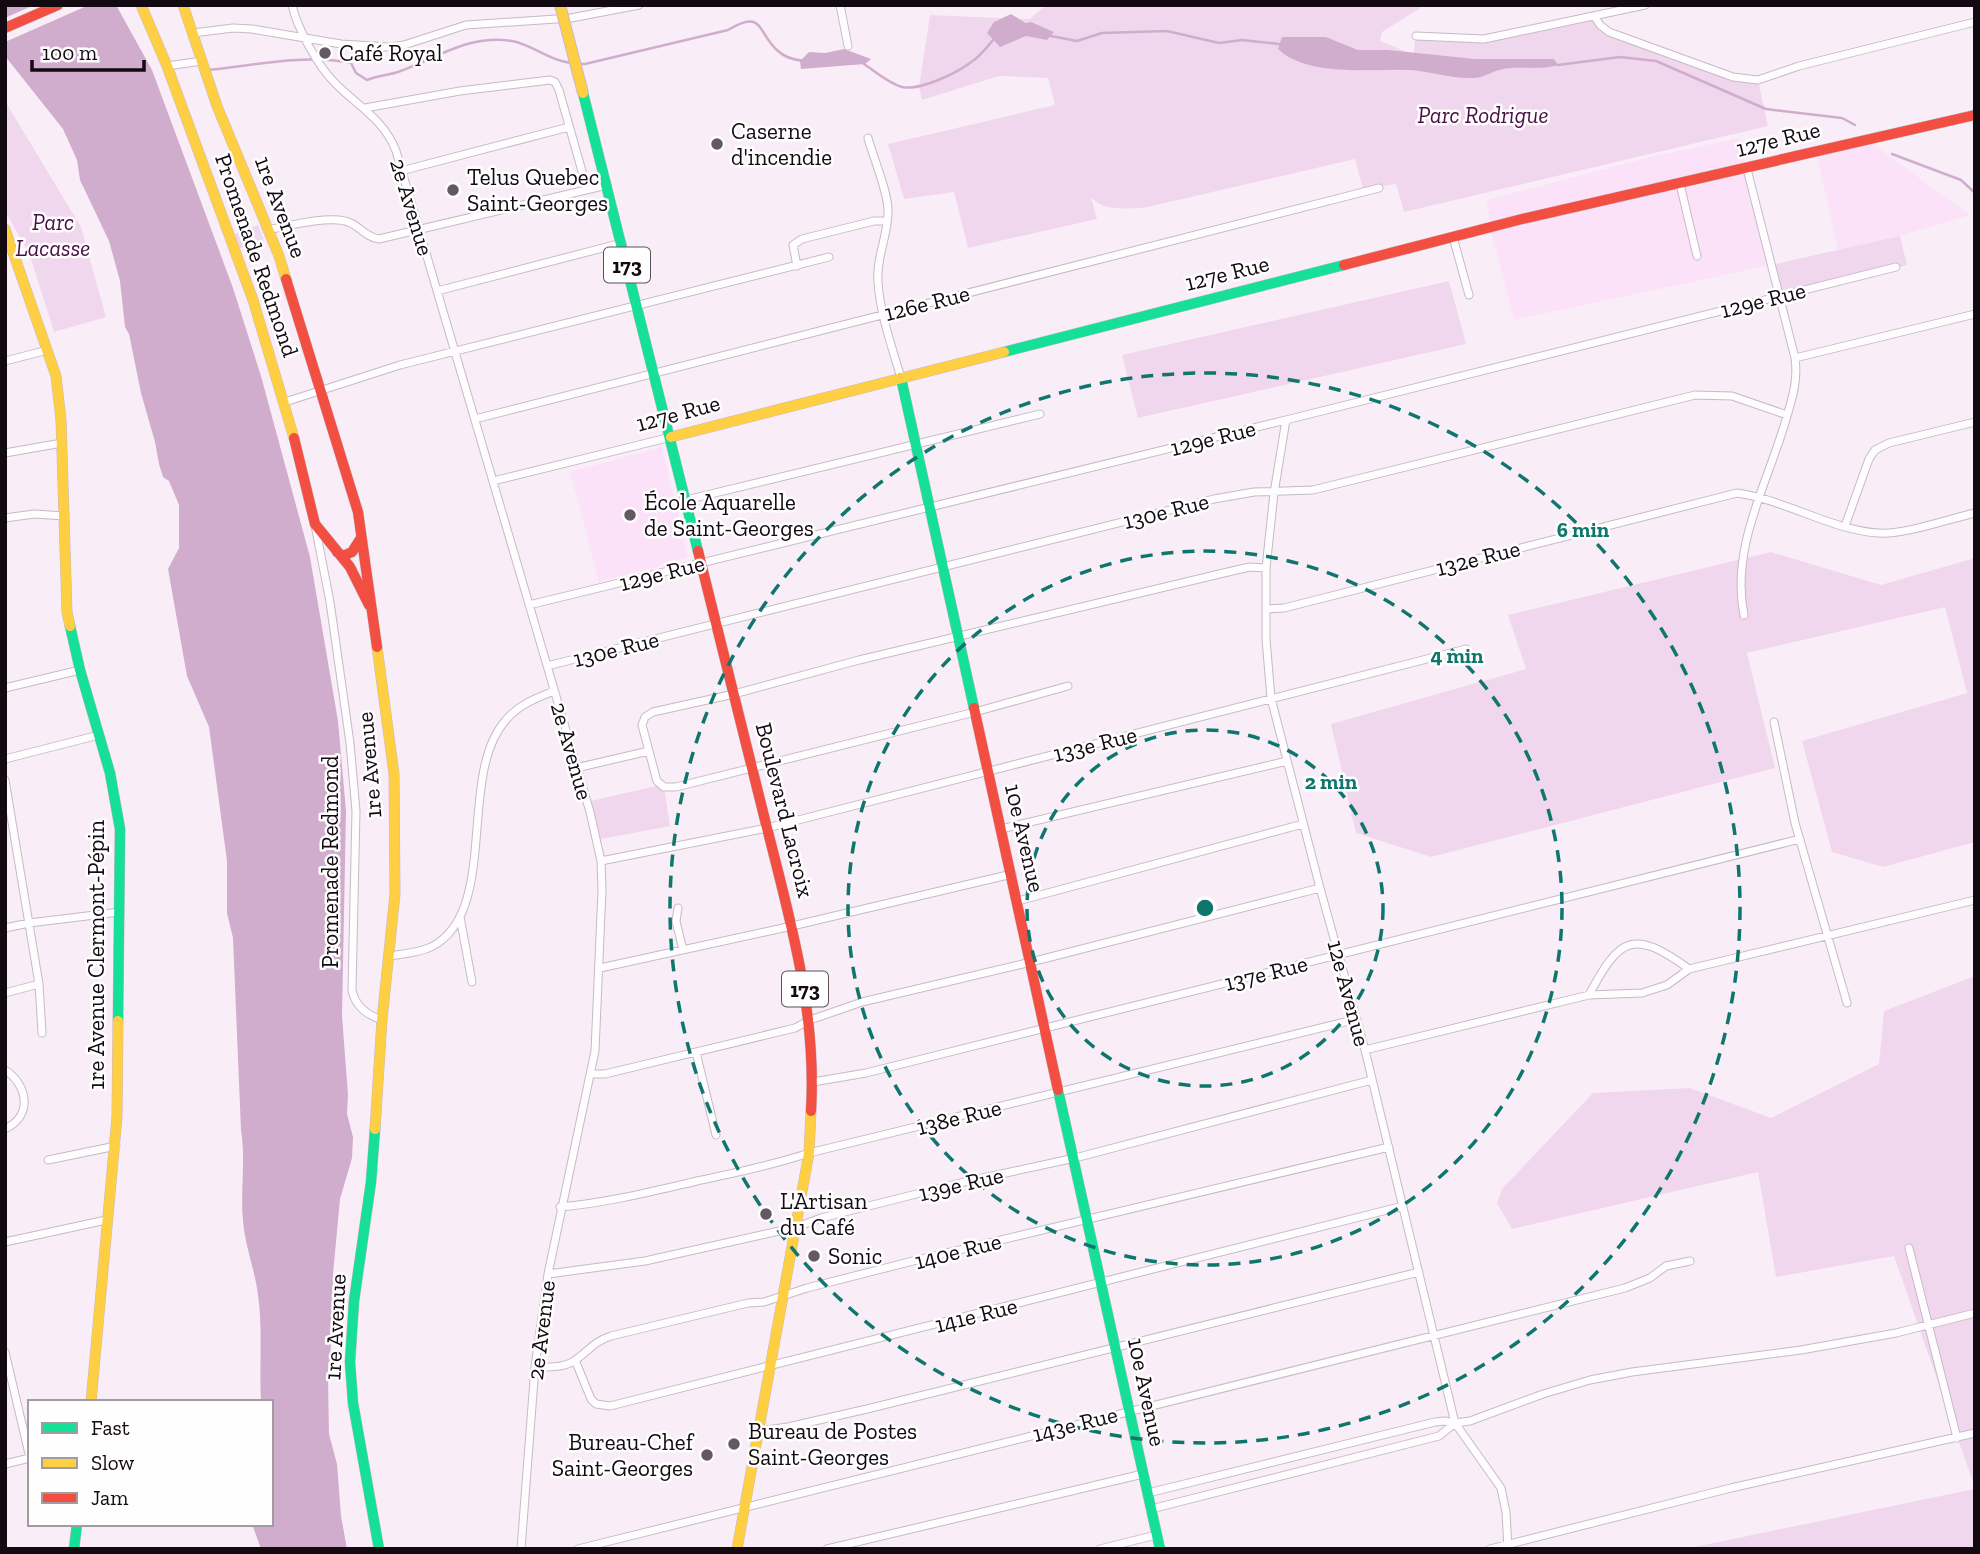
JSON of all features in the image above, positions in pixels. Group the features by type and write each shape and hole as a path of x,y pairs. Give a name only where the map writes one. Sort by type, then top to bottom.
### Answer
{"street":[{"path":"5,28 58,5"},
{"name":"Promenade Redmond","path":"141,5 167,65 253,300 285,401 315,524 349,730 356,811 352,990 360,1007 370,1016 382,1020"},
{"name":"1re Avenue","path":"183,5 217,106 279,257 349,479 358,512 394,774 395,894 382,1020 371,1182 352,1317 350,1362 353,1404 379,1549"},
{"name":"2e Avenue","path":"292,5 316,60 333,82 365,108 386,131 401,171 592,818 601,861 600,968 592,1074 560,1207 548,1274 535,1367 521,1549"},
{"name":"Boulevard Lacroix","path":"560,5 638,305 792,926 810,1020 813,1082 809,1153 737,1549"},
{"path":"193,33 233,28 368,47 389,47 404,45 466,25 571,18 639,5"},
{"path":"840,5 848,46"},
{"path":"1416,36 1484,39 1645,5"},
{"path":"1595,17 1609,32 1744,80 1758,80 1799,66 1975,22"},
{"path":"167,65 202,61"},
{"path":"365,108 460,91 550,80 558,86 587,189"},
{"name":"127e Rue","path":"493,481 671,438 1453,237 1975,114"},
{"path":"401,171 569,127"},
{"name":"10e Avenue","path":"868,138 888,205 878,269 884,314 916,444 1160,1549"},
{"path":"1744,615 1740,585 1745,544 1795,385 1794,358 1747,169"},
{"path":"1680,184 1697,256"},
{"path":"267,230 337,220 353,223 363,233 379,239 607,185"},
{"name":"126e Rue","path":"475,419 1378,188"},
{"path":"797,266 793,245 802,239 887,220"},
{"name":"1re Avenue Clermont-Pépin","path":"6,236 48,350 59,400 65,516 65,592 69,628 110,773 119,816 116,1146 106,1220 91,1400"},
{"path":"1453,237 1469,295"},
{"path":"437,290 622,243"},
{"path":"285,401 400,365 829,257"},
{"name":"129e Rue","path":"529,605 1286,420 1896,267"},
{"path":"1794,358 1975,314"},
{"path":"5,361 48,350"},
{"name":"130e Rue","path":"547,666 1214,499 1254,492 1274,493 1327,486 1695,395 1732,396 1787,415"},
{"path":"686,500 1041,414"},
{"name":"12e Avenue","path":"1286,420 1274,493 1266,568 1267,668 1271,698 1365,1050 1455,1423 1501,1488 1508,1546"},
{"path":"1845,526 1875,450 1889,443 1975,422"},
{"path":"5,453 62,443"},
{"name":"132e Rue","path":"1266,609 1284,608 1737,493 1845,526 1881,534 1975,513"},
{"path":"5,518 34,514 65,516"},
{"name":"Promenade Redmond","path":"315,524 359,581 374,618"},
{"path":"336,551 343,556 352,552 361,537"},
{"path":"1068,686 676,787 664,787 657,781 642,725 649,714 957,636 1250,567 1266,568"},
{"name":"133e Rue","path":"601,861 767,828 1466,649"},
{"path":"5,688 80,670"},
{"name":"130e Rue","path":"389,956 419,952 432,946 451,931 460,917 470,879 481,785 488,751 498,731 520,707 555,691"},
{"path":"1774,722 1800,839 1847,1003"},
{"path":"5,759 99,735"},
{"path":"576,768 649,751"},
{"path":"1001,829 1287,761"},
{"path":"5,780 39,984 42,1033"},
{"path":"1017,901 1303,824"},
{"name":"137e Rue","path":"813,1082 866,1073 1800,839"},
{"path":"600,968 1012,874"},
{"path":"592,1074 605,1074 795,1028 862,1002 1320,888"},
{"path":"1365,1050 1589,995 1642,993 1667,985 1689,969 1975,900"},
{"path":"678,908 676,921 683,950"},
{"path":"5,928 120,912"},
{"name":"130e Rue","path":"460,917 472,982"},
{"path":"1589,995 1613,956 1623,947 1637,943 1657,947 1689,969"},
{"path":"5,992 39,984"},
{"name":"138e Rue","path":"560,1207 582,1205 783,1162 809,1153 1357,1019"},
{"path":"696,1052 716,1135"},
{"path":"5,1070 14,1076 23,1089 24,1107 22,1114 5,1129"},
{"name":"139e Rue","path":"548,1274 645,1261 797,1227 821,1218 964,1182 1075,1158 1372,1080"},
{"path":"48,1160 116,1146"},
{"name":"140e Rue","path":"535,1367 553,1367 575,1360 597,1340 611,1336 748,1303 764,1302 807,1288 1389,1147"},
{"name":"141e Rue","path":"575,1360 591,1399 596,1404 610,1406 770,1368 1403,1206"},
{"path":"5,1242 106,1220"},
{"path":"1909,1248 1957,1438"},
{"name":"143e Rue","path":"578,1549 1625,1288 1650,1278 1666,1266 1690,1261"},
{"path":"758,1431 854,1412 1419,1272"},
{"path":"1148,1493 1435,1422 1470,1421 1590,1380 1801,1350 1929,1325 1975,1313"},
{"path":"5,1352 28,1450"},
{"path":"1151,1509 1439,1436 1455,1423"},
{"path":"1490,1549 1731,1488 1975,1433"},
{"path":"5,1464 28,1458"},
{"path":"827,1549 1143,1474"},
{"path":"74,1549 77,1526"},
{"path":"1100,1549 1157,1535"}],"shaded area":[{"path":"5,5 116,5 152,70 233,288 261,376 310,557 338,721 346,811 342,1016 347,1114 353,1137 352,1158 340,1199 328,1378 329,1434 337,1464 341,1516 347,1549 261,1549 253,1526 273,1526 273,1400 261,1400 261,1335 257,1286 243,1221 243,1153 233,938 227,913 227,861 209,727 187,676 168,569 179,548 179,505 169,481 163,477 159,464 129,334 125,327 120,281 109,241 80,180 77,160 63,129 5,56"},
{"path":"1011,14 1026,23 1031,22 1054,32 1047,40 1026,36 1000,47 987,33 994,22"},
{"path":"1282,37 1326,37 1358,50 1388,50 1475,59 1554,59 1558,65 1506,69 1474,78 1409,70 1340,70 1322,68 1290,58 1278,49"},
{"path":"844,49 871,59 865,64 801,69 800,61 809,52 825,53"},
{"path":"1739,138 1771,265 1514,320 1491,231 1487,200 1650,157"},
{"path":"1866,139 1970,215 1900,236 1838,250 1816,151"},
{"name":"École Aquarelle de Saint-Georges","path":"662,447 688,558 599,582 570,472"}],"green space":[{"name":"Parc Rodrigue","path":"1046,5 1425,5 1382,32 1380,41 1407,52 1358,50 1326,37 1285,55 1331,68 1362,70 1411,70 1416,36 1470,40 1595,17 1600,25 1705,68 1758,80 1768,126 1404,212 1396,184 1363,189 1355,159 1143,208 1108,207 1091,197 1097,219 968,248 954,192 904,199 888,144 1055,105 1048,78 999,76 922,100 919,87 930,15 1001,18 1000,47 1026,36 1053,32 1019,19 1030,19"},
{"name":"Parc Lacasse","path":"5,101 81,227 106,317 54,332 29,253 5,211"},
{"path":"258,225 264,241 235,250 230,236"},
{"path":"1900,236 1907,265 1779,296 1771,265"},
{"path":"1449,281 1466,344 1138,418 1122,355"},
{"path":"1771,552 1881,585 1975,558 1975,842 1883,867 1832,852 1802,741 1967,693 1945,607 1747,653 1775,768 1431,857 1356,833 1331,724 1526,669 1508,615"},
{"path":"660,785 664,787 670,826 596,840 587,802"},
{"path":"1975,976 1975,1488 1894,1256 1776,1277 1758,1172 1512,1229 1497,1203 1502,1189 1593,1093 1690,1088 1771,1118 1879,1064 1884,1011"},
{"path":"1974,1489 1975,1549 1685,1549"}],"pier":[{"path":"34,5 89,5 5,42 5,18"}],"waterway":[{"path":"579,64 728,30 748,21 759,25 771,44 781,53 804,61"},
{"path":"1051,36 1077,41 1102,33 1167,31 1219,43 1242,40 1279,44"},
{"path":"209,70 280,61 333,61 351,63 356,73 367,80 398,72 467,44 496,40 520,43 572,63"},
{"path":"864,64 897,85 919,86 940,80 967,65 993,40"},
{"path":"1558,65 1620,57 1656,61 1766,109 1842,118 1855,125"},
{"path":"1892,154 1961,180 1975,193"}],"traffic: fast":[{"path":"583,93 698,551"},
{"path":"1004,352 1344,265"},
{"path":"901,378 974,708"},
{"path":"70,626 110,773 120,829 118,1021"},
{"path":"1058,1090 1160,1549"},
{"path":"375,1129 371,1182 354,1301 350,1362 353,1403 379,1549"},
{"path":"74,1549 77,1526"}],"traffic: slow":[{"path":"141,5 167,66 253,300 294,438"},
{"path":"183,5 217,106 286,279"},
{"path":"560,5 583,93"},
{"path":"5,229 56,376 61,420 67,612 70,626"},
{"path":"671,437 1004,352"},
{"path":"375,1129 382,1020 395,894 394,774 377,647"},
{"path":"91,1400 117,1117 118,1021"},
{"path":"737,1549 809,1153 811,1111"}],"traffic: jam":[{"path":"5,28 58,5"},
{"path":"1344,265 1522,219 1975,115"},
{"path":"286,279 358,512 377,647"},
{"path":"294,438 315,524 350,567 369,605"},
{"path":"337,552 343,556 352,552 361,538"},
{"path":"698,551 800,966 810,1038 811,1111"},
{"path":"974,708 1058,1090"}],"place":[{"name":"Café Royal","path":"325,53"},
{"name":"Caserne d'incendie","path":"717,144"},
{"name":"Telus Quebec Saint-Georges","path":"453,190"},
{"name":"École Aquarelle de Saint-Georges","path":"630,515"},
{"name":"L'Artisan du Café","path":"766,1214"},
{"name":"Sonic","path":"814,1256"},
{"name":"Bureau de Postes Saint-Georges","path":"734,1444"},
{"name":"Bureau-Chef Saint-Georges","path":"707,1455"}]}
